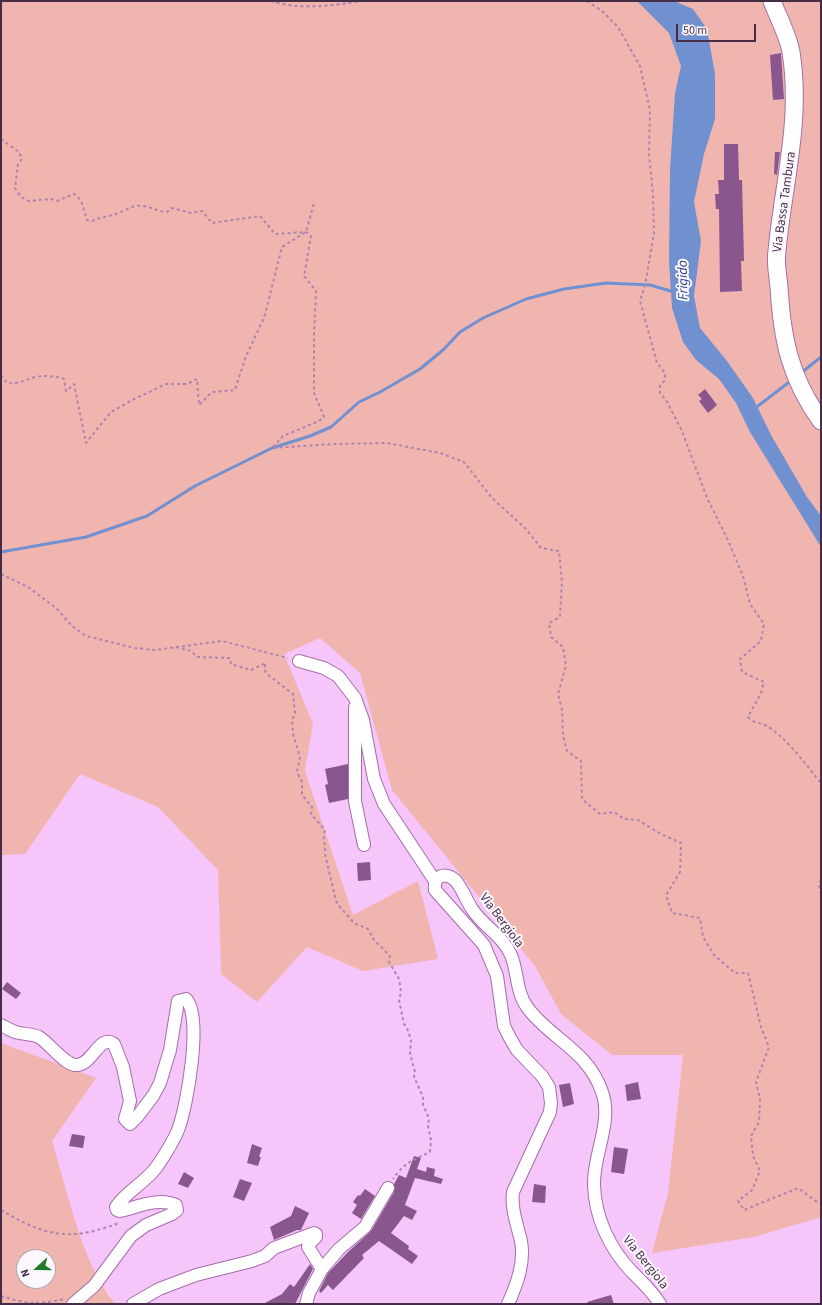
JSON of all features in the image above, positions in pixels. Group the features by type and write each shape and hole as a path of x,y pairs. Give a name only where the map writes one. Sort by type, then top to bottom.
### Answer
{"street":[{"name":"Via Bassa Tambura","path":"772,1 791,51 794,104 792,147 776,253 781,318 786,348 798,383 821,421"},
{"path":"300,661 324,668 338,676 356,698 363,720 374,779 384,804 435,881 434,890 441,899 463,920 484,945 497,976 504,1026 517,1050 546,1081 551,1096 550,1112 513,1192 512,1204 521,1243 522,1264 508,1304"},
{"path":"356,698 355,801 364,845"},
{"name":"Via Bergiola","path":"435,881 437,877 447,875 452,876 459,884 472,908 504,943 510,953 520,993 527,1007 593,1071 603,1094 606,1110 594,1168 596,1198 604,1230 614,1251 660,1304"},
{"path":"1,1025 14,1032 38,1037 67,1062 75,1065 81,1065 89,1059 104,1043 109,1041 114,1044 123,1067 130,1101 125,1119 130,1124 149,1102 160,1083 170,1050 178,1001 184,999 188,1000 192,1012 194,1045 184,1108 178,1131 155,1168 116,1207 119,1212 153,1202 170,1202 176,1205 177,1210 172,1214 156,1219 131,1236 94,1286 70,1301"},
{"path":"306,1304 309,1293 322,1269 339,1249 365,1227 388,1188"},
{"path":"133,1304 159,1289 196,1275 252,1261 265,1256 274,1248 314,1233 316,1234 316,1237 308,1247 322,1269"}],"path":[{"path":"271,1 285,6 342,4 361,1"},
{"path":"588,1 602,11 618,27 640,66 650,116 649,154 653,195 654,234 646,279 640,301 657,363 665,373 660,393 666,400 682,431 707,498 728,540 742,576 750,604 764,624 761,641 740,659 742,672 764,682 761,693 748,717 750,720 766,725 783,740 821,783"},
{"path":"1,140 19,152 22,159 18,164 15,188 21,197 29,201 51,199 58,201 74,194 81,200 87,220 92,221 99,217 116,214 130,207 142,205 156,211 168,212 172,208 191,213 202,211 212,223 260,216 275,234 306,232 311,236 304,276 316,291 314,393 324,416 319,421 283,436 272,448 334,444 387,443 440,453 464,462 492,498 526,529 541,548 559,551 562,582 560,617 549,623 551,637 563,647 566,666 558,694 562,710 563,735 567,751 581,761 582,799 600,814 614,812 624,819 638,820 661,834 681,843 680,872 666,895 672,913 700,918 703,937 714,955 735,973 748,974 755,1003 769,1047 756,1082 760,1099 759,1122 751,1136 753,1156 760,1171 752,1190 738,1201 744,1210 798,1188 817,1202 821,1202"},
{"path":"1,375 7,382 17,384 36,376 56,376 64,379 66,391 74,384 86,443 111,412 166,384 187,384 197,380 199,405 212,392 234,390 246,356 264,318 282,247 306,232 314,203"},
{"path":"1,574 28,587 56,608 72,626 86,636 135,648 155,650 222,640 300,661"},
{"path":"176,647 190,651 197,657 230,658 231,664 251,670 266,663 264,669 267,674 293,694 295,713 292,720 293,734 300,758 297,772 302,782 302,795 312,807 311,814 325,830 322,838 326,848 325,854 336,901 354,923 368,929 374,940 390,956 389,962 399,979 401,992 399,1000 404,1024 411,1040 410,1053 415,1072 414,1077 423,1097 423,1105 429,1118 428,1126 431,1140 430,1152 417,1157 398,1171 388,1188"},
{"path":"821,880 819,885 821,894"},
{"path":"1,1210 26,1226 54,1234 81,1235 122,1221"},
{"path":"1,1296 23,1303 41,1304 70,1301"}],"shaded area":[{"path":"1,1 821,1 821,1217 754,1237 652,1253 668,1193 683,1055 612,1055 561,1014 535,966 392,790 360,673 320,638 284,654 313,724 305,771 353,915 418,881 438,959 363,971 307,947 257,1002 221,974 218,870 158,807 80,774 25,854 1,855"},
{"path":"1,1043 96,1078 52,1141 85,1250 94,1271 116,1304 1,1304"}],"water":[{"name":"Frigido","path":"637,1 674,1 693,9 707,29 715,74 715,119 704,154 694,202 701,241 694,296 700,328 727,361 753,398 771,435 807,497 821,516 821,547 750,432 736,403 719,379 696,360 683,342 672,308 669,262 670,169 675,93 681,66 669,33"}],"building":[{"path":"781,53 784,99 773,100 770,55"},
{"path":"724,144 738,144 739,180 742,180 744,261 741,261 742,291 720,292 719,209 716,209 715,194 719,194 718,180 724,180"},
{"path":"775,152 780,152 777,175 774,174"},
{"path":"705,389 717,405 708,413 699,401 702,399 698,395"},
{"path":"348,764 348,799 329,803 325,785 328,784 325,769"},
{"path":"370,862 371,880 358,881 357,863"},
{"path":"7,982 21,993 16,999 2,989"},
{"path":"638,1082 641,1099 627,1101 625,1085"},
{"path":"570,1083 574,1104 563,1107 559,1085"},
{"path":"72,1134 85,1136 83,1148 69,1146"},
{"path":"252,1144 262,1148 258,1166 247,1163"},
{"path":"614,1147 628,1149 624,1174 611,1172"},
{"path":"414,1156 421,1158 417,1169 426,1172 427,1167 435,1169 434,1176 443,1179 441,1184 415,1178 405,1205 417,1211 412,1220 404,1216 391,1233 409,1246 408,1249 418,1256 412,1264 379,1241 362,1255 364,1258 333,1290 328,1285 321,1293 319,1291 328,1273 371,1231 394,1192 394,1184 399,1175 406,1178"},
{"path":"184,1172 194,1178 188,1188 178,1184"},
{"path":"240,1179 252,1183 244,1201 233,1197"},
{"path":"534,1184 546,1186 545,1203 532,1202"},
{"path":"365,1189 375,1196 361,1219 352,1213 357,1205 353,1202"},
{"path":"295,1206 309,1213 301,1230 297,1230 274,1240 270,1227 291,1216"},
{"path":"310,1264 313,1269 295,1304 263,1304 282,1294 290,1284 294,1287"},
{"path":"611,1295 614,1304 588,1304 587,1302"}],"waterway":[{"name":"Frigido","path":"1,552 86,537 147,516 195,486 272,448 310,436 331,427 359,402 420,369 443,350 460,332 483,318 526,299 564,289 606,283 650,285 674,292"},
{"path":"801,373 821,357"},
{"path":"754,409 788,383"}]}
